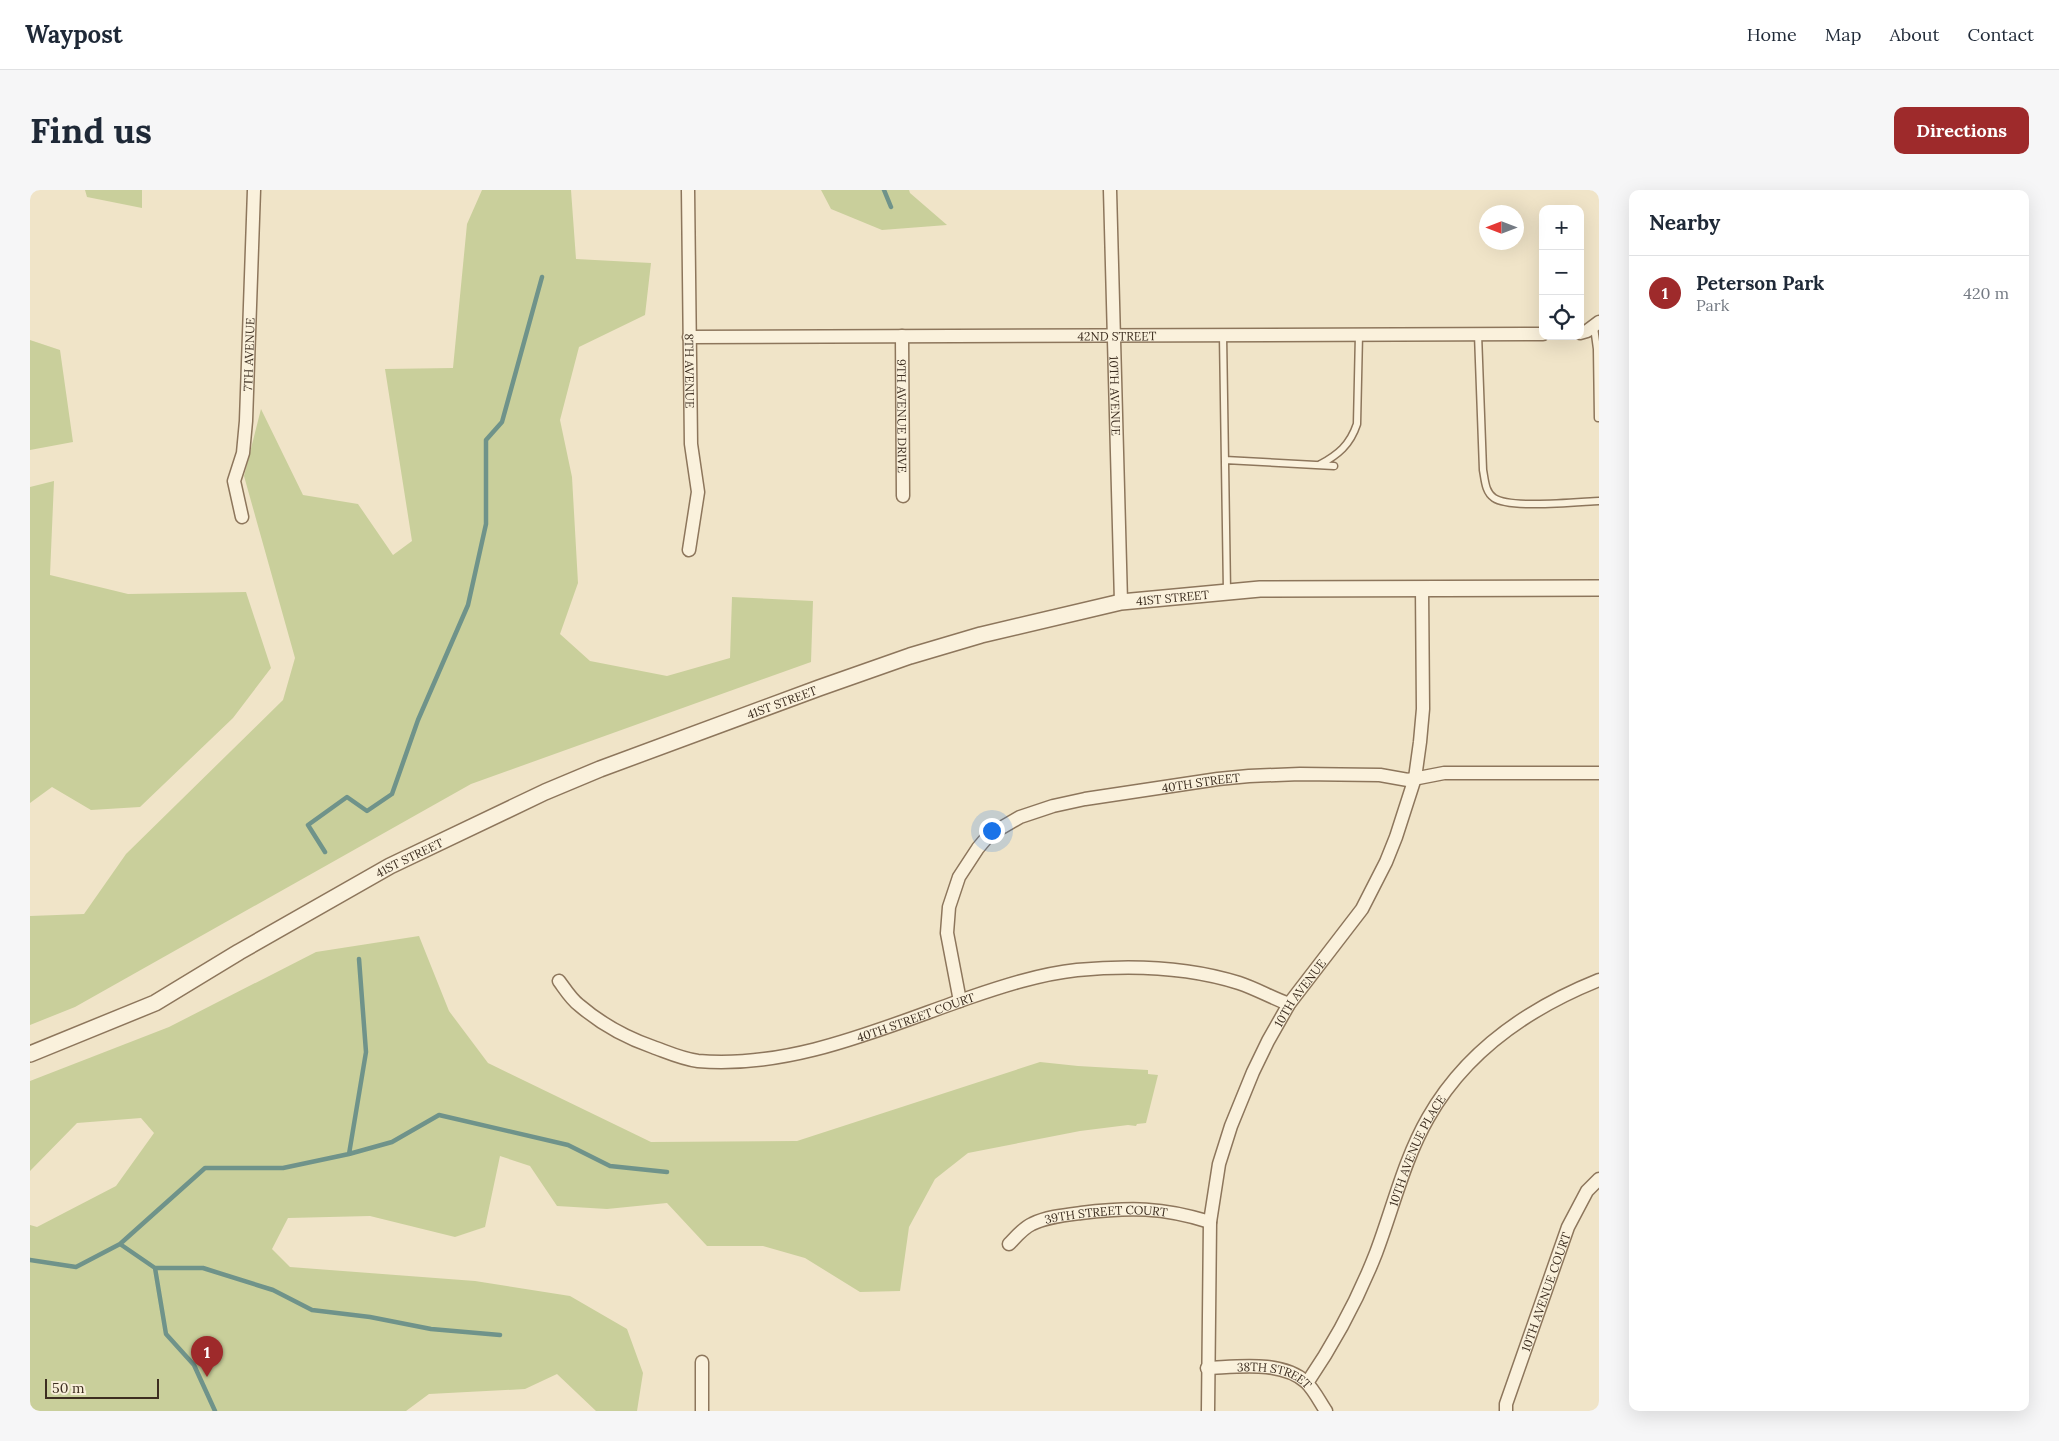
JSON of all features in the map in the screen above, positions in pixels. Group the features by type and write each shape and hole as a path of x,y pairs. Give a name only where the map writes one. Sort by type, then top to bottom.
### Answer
{"street":[{"name":"7TH AVENUE","path":"242,517 234,481 243,453 246,421 254,190"},
{"name":"8TH AVENUE","path":"688,190 691,444 698,492 689,550"},
{"name":"10TH AVENUE","path":"1110,190 1121,602"},
{"path":"1584,330 1596,325"},
{"name":"42ND STREET","path":"689,337 1539,334"},
{"name":"9TH AVENUE DRIVE","path":"902,336 903,496"},
{"name":"10TH AVENUE","path":"1208,1411 1210,1222 1219,1164 1231,1126 1253,1072 1289,1004 1362,908 1386,862 1396,837 1415,778 1423,708 1422,588"},
{"name":"41ST STREET","path":"30,1054 155,1003 239,952 390,866 554,788 675,741 910,656 981,635 1121,602 1227,591 1269,589 1599,588"},
{"name":"40TH STREET","path":"960,1001 947,932 949,907 959,877 978,848 989,835 1020,817 1053,806 1084,799 1218,779 1300,774 1380,775 1408,780 1444,773 1599,774"},
{"name":"40TH STREET COURT","path":"559,981 578,1004 634,1040 676,1056 697,1061 764,1059 793,1055 855,1037 1001,987 1076,970 1131,968 1216,976 1256,989 1289,1004"},
{"name":"10TH AVENUE PLACE","path":"1307,1383 1332,1345 1356,1300 1377,1251 1409,1156 1429,1117 1449,1088 1483,1049 1508,1028 1546,1004 1599,980"},
{"name":"10TH AVENUE COURT","path":"1506,1411 1506,1404 1568,1227 1587,1191 1599,1179"},
{"name":"39TH STREET COURT","path":"1008,1244 1031,1224 1061,1216 1109,1210 1157,1209 1210,1222"},
{"path":"702,1362 702,1411"},
{"name":"38TH STREET","path":"1207,1368 1265,1368 1297,1376 1307,1383 1326,1411"}],"lane":[{"path":"1596,325 1598,418"},
{"path":"1223,334 1227,591"},
{"path":"1319,465 1336,456 1344,448 1352,438 1357,424 1359,334"},
{"path":"1478,334 1483,470 1485,485 1489,493 1493,498 1508,503 1599,501"},
{"path":"1225,460 1334,466"}],"green space":[{"path":"85,190 142,190 142,208 87,197"},
{"path":"482,190 571,190 576,259 651,263 645,315 579,347 560,420 572,477 578,583 560,634 590,661 667,676 730,658 732,597 813,601 811,662 471,784 75,1007 30,1025 30,916 84,914 126,854 283,700 295,658 244,476 261,409 303,495 358,504 393,555 412,541 385,369 453,368 467,224"},
{"path":"821,190 909,190 910,193 947,225 882,230 831,209"},
{"path":"30,340 60,350 73,442 30,450"},
{"path":"54,481 50,575 128,594 246,592 271,668 233,718 140,807 91,810 52,787 30,803 30,487"},
{"path":"419,936 449,1011 488,1063 651,1142 797,1141 1040,1062 1148,1070 1148,1074 1158,1075 1146,1123 1137,1124 1136,1126 1128,1125 1080,1131 968,1153 935,1179 909,1227 900,1291 860,1292 805,1258 763,1246 707,1246 667,1203 607,1209 557,1206 530,1166 500,1156 485,1227 455,1237 370,1216 288,1218 272,1249 290,1267 475,1281 570,1296 627,1329 643,1373 637,1411 596,1411 557,1374 525,1389 429,1394 406,1411 30,1411 30,1225 37,1227 116,1186 154,1133 141,1118 77,1123 30,1171 30,1081 169,1027 316,952"}],"waterway":[{"path":"884,190 891,207"},
{"path":"325,852 308,825 347,797 367,811 392,794 418,720 468,605 486,524 486,440 502,422 542,277"},
{"path":"349,1154 366,1052 359,959"},
{"path":"30,1260 76,1267 120,1244 205,1168 283,1168 349,1154 392,1142 439,1115 568,1145 610,1166 667,1172"},
{"path":"120,1244 155,1268 166,1334 194,1365 215,1411"},
{"path":"155,1268 203,1268 273,1290 312,1310 370,1317 431,1329 500,1335"}],"place":[{"name":"Peterson Park","path":"207,1377"}]}
